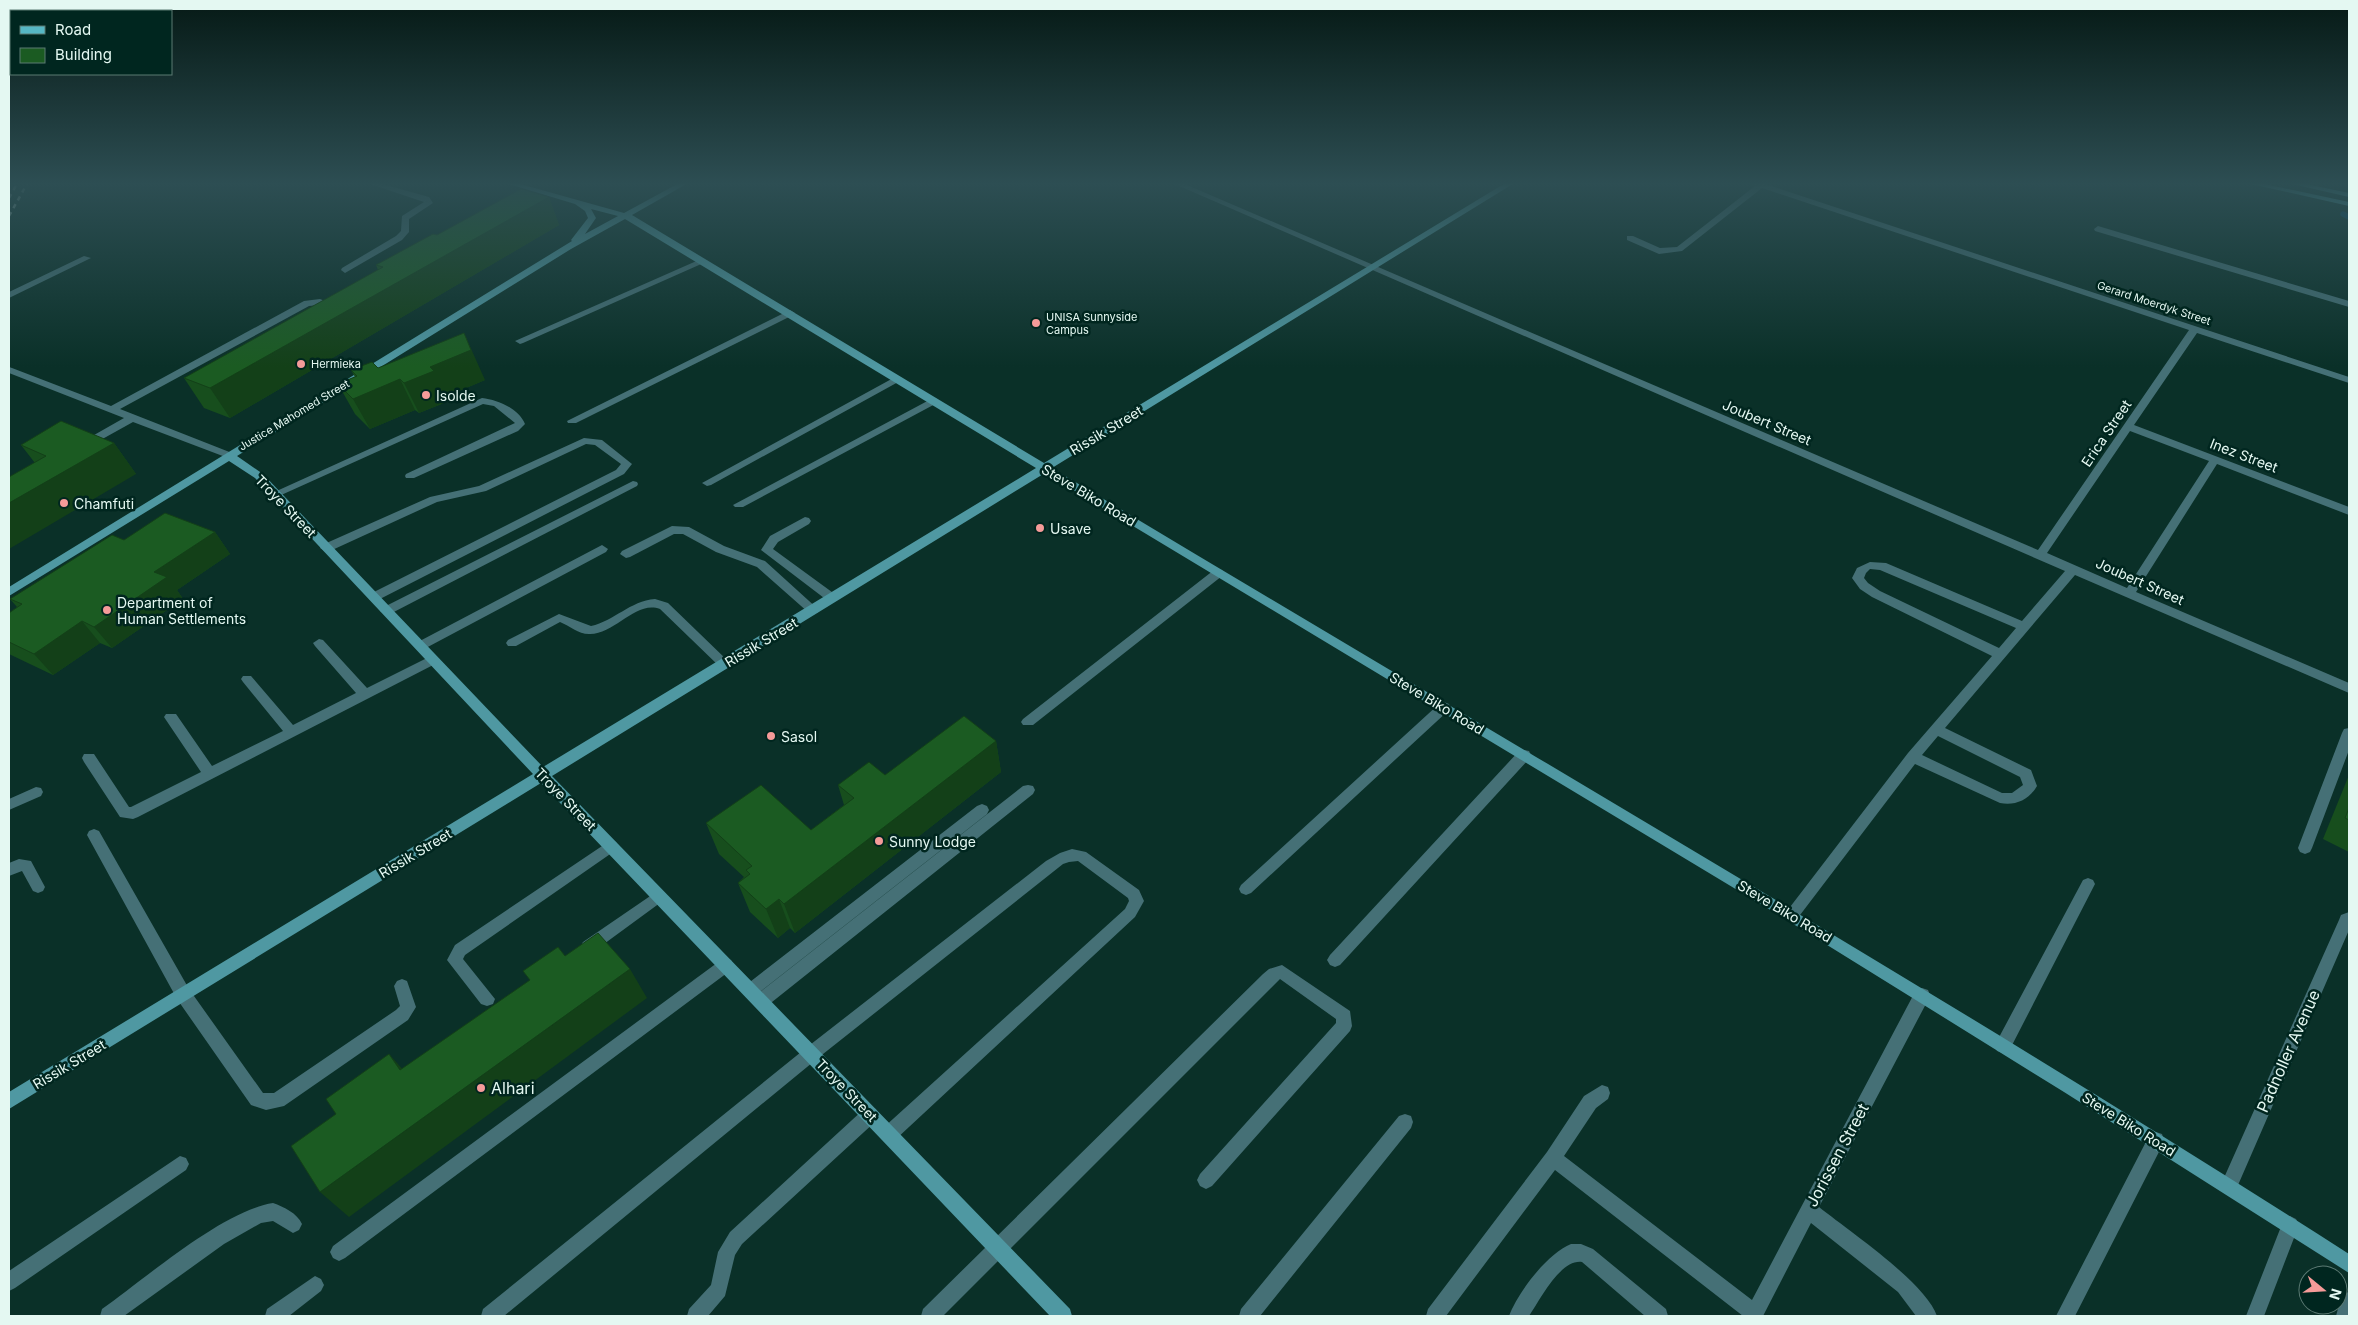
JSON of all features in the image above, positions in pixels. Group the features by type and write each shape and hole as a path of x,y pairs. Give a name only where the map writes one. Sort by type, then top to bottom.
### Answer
{"main road":[{"path":"568,248 572,244"},
{"name":"Justice Mahomed Street","path":"9,592 228,455 576,244"},
{"name":"Steve Biko Road","path":"674,244 1043,468 1792,915 2156,1140 2349,1264"},
{"name":"Rissik Street","path":"9,1101 1411,244"},
{"name":"Troye Street","path":"228,455 259,476 542,775 812,1053 1063,1316"}],"street":[{"path":"345,270 389,244"},
{"name":"Joubert Street","path":"1316,244 2130,592 2349,688"},
{"path":"1643,244 1660,251 1679,250 1686,244"},
{"name":"Gerard Moerdyk Street","path":"1941,244 2349,380"},
{"path":"2150,244 2349,304"},
{"path":"9,295 87,258"},
{"path":"520,341 704,261"},
{"path":"111,410 307,303 320,302 341,310"},
{"path":"572,421 790,313"},
{"name":"Erica Street","path":"2041,554 2195,328"},
{"name":"Troye Street","path":"9,370 228,455"},
{"path":"707,483 897,379"},
{"path":"275,494 482,401 496,403 519,421 520,424 514,429 410,476"},
{"path":"739,505 933,401"},
{"path":"76,450 132,418"},
{"name":"Inez Street","path":"2128,426 2349,511"},
{"path":"326,548 434,499 482,488 584,441 598,442 627,464 620,472 374,598"},
{"path":"2130,592 2215,459"},
{"path":"386,611 633,484"},
{"path":"805,521 774,539 767,550 832,598"},
{"path":"626,554 672,530 685,530 720,550 762,564 813,610"},
{"path":"420,646 602,548"},
{"path":"2000,654 1876,594 1864,586 1858,578 1859,572 1864,567 1872,565 1882,566 2024,627"},
{"path":"1792,915 1913,757 2074,568"},
{"path":"1028,722 1218,573"},
{"path":"512,643 559,618 567,619 579,627 591,630 601,628 642,606 656,603 664,606 724,664"},
{"path":"319,642 365,695"},
{"path":"89,758 125,813 129,814 433,660"},
{"path":"247,679 292,733"},
{"path":"1246,889 1444,707"},
{"path":"171,717 210,774"},
{"path":"1913,757 2000,798 2014,799 2021,796 2030,786 2026,774 1936,729"},
{"path":"2305,848 2349,733"},
{"path":"1335,960 1524,755"},
{"path":"756,996 1028,790"},
{"path":"9,805 36,792"},
{"path":"756,996 982,810"},
{"path":"94,835 183,994 254,1097 260,1101 271,1102 278,1100 402,1015 408,1006 402,986"},
{"path":"492,1008 456,963 456,955 464,947 611,846"},
{"path":"490,1316 812,1053 1051,865 1065,856 1072,854 1081,856 1134,894 1137,901 1130,913 889,1134"},
{"path":"9,870 19,865 26,865 38,887"},
{"path":"2003,1046 2088,884"},
{"path":"579,953 659,896"},
{"name":"Padnoller Avenue","path":"2229,1186 2346,920 2349,918"},
{"path":"339,1252 726,965"},
{"path":"930,1316 1268,979 1278,972 1286,974 1344,1016 1344,1026 1206,1180"},
{"name":"Jorissen Street","path":"1755,1315 1808,1209 1922,995"},
{"path":"1435,1316 1553,1158 1590,1102 1602,1093"},
{"path":"696,1316 719,1290 727,1252 736,1238 870,1115"},
{"path":"1248,1316 1404,1122"},
{"path":"2065,1316 2156,1140"},
{"path":"1553,1158 1755,1315"},
{"path":"9,1282 180,1164"},
{"path":"1808,1209 1904,1286 1928,1316"},
{"path":"109,1316 234,1226 258,1213 273,1212 293,1224"},
{"path":"2255,1316 2290,1225"},
{"path":"1518,1316 1555,1264 1566,1256 1576,1253 1586,1255 1659,1316"},
{"path":"274,1316 316,1285"},
{"path":"2345,1316 2349,1300"}],"building":[{"path":"415,244 466,244 210,388 184,378 383,267 376,265"},
{"path":"464,333 471,350 430,367 434,371 404,383 400,379 353,399 338,384 357,376 351,370 372,362 378,368"},
{"path":"61,421 114,443 9,503 9,477 46,456 21,445"},
{"path":"165,513 215,532 154,572 167,577 94,627 82,621 34,654 9,642 9,613 22,604 10,599 112,535 124,540"},
{"path":"964,716 996,741 784,904 779,899 766,909 738,883 750,874 746,870 752,866 706,823 761,785 811,830 854,798 838,785 869,762 885,775"},
{"path":"2349,808 2349,820 2345,818"},
{"path":"598,933 630,969 320,1192 291,1146 336,1114 326,1099 389,1054 400,1070 530,980 523,971 558,947 565,956"}],"place":[{"name":"UNISA Sunnyside Campus","path":"1036,323"},
{"name":"Hermieka","path":"301,364"},
{"name":"Isolde","path":"426,395"},
{"name":"Chamfuti","path":"64,503"},
{"name":"Usave","path":"1040,528"},
{"name":"Department of Human Settlements","path":"107,610"},
{"name":"Sasol","path":"771,736"},
{"name":"Sunny Lodge","path":"879,841"},
{"name":"Alhari","path":"481,1088"}]}
